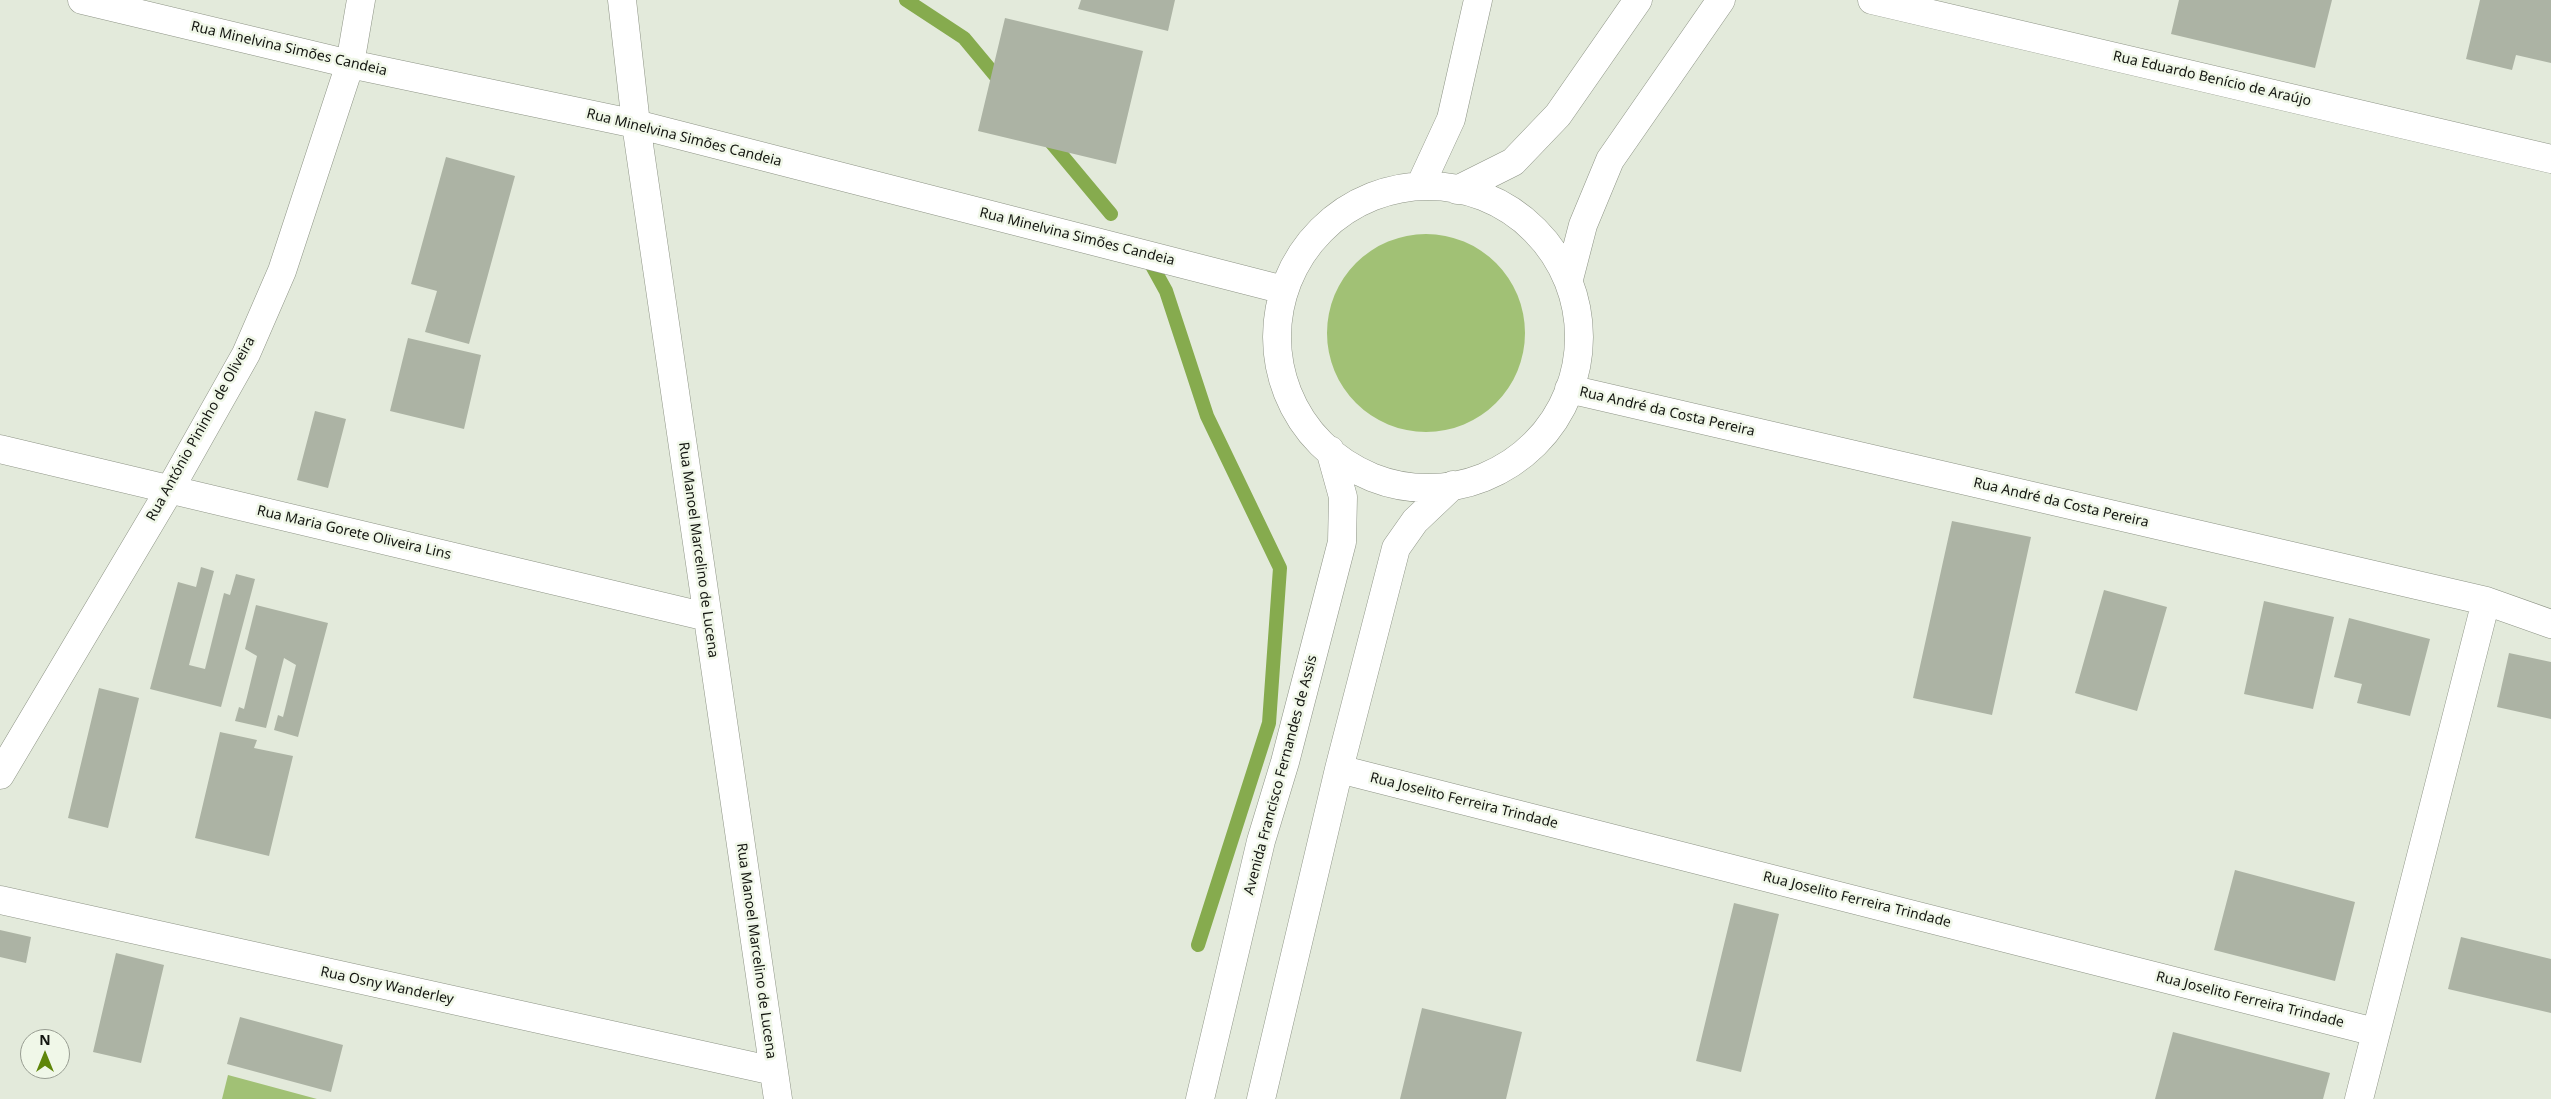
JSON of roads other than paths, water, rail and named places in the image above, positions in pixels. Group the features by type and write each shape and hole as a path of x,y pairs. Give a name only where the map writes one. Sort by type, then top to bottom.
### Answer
{"street":[{"name":"Rua Minelvina Simões Candeia","path":"82,0 350,64 636,124 1284,290"},
{"name":"Rua António Pininho de Oliveira","path":"0,775 170,489 246,354 282,271 350,64 361,0"},
{"name":"Rua Manoel Marcelino de Lucena","path":"622,0 636,124 778,1099"},
{"path":"1420,186 1451,119 1478,0"},
{"path":"1457,190 1513,162 1545,129 1558,115 1638,0"},
{"path":"1569,279 1583,225 1610,160 1721,0"},
{"name":"Rua Eduardo Benício de Araújo","path":"1872,0 2551,159"},
{"path":"1420,186 1457,190 1481,195 1516,214 1547,243 1569,279 1580,319 1578,361 1566,401 1543,436 1511,463 1472,481 1453,485 1431,488 1389,482 1351,466 1330,450 1318,440 1294,408 1280,369 1277,330 1284,290 1302,253 1328,223 1362,200 1401,188 1420,186"},
{"name":"Rua André da Costa Pereira","path":"1569,389 2486,601 2551,624"},
{"name":"Rua Maria Gorete Oliveira Lins","path":"0,449 707,617"},
{"name":"Avenida Francisco Fernandes de Assis","path":"1200,1099 1261,841 1285,762 1342,542 1343,497 1330,450"},
{"path":"1261,1099 1339,769 1396,548 1414,521 1453,485"},
{"path":"2359,1099 2486,601"},
{"name":"Rua Joselito Ferreira Trindade","path":"1339,769 2375,1032"},
{"name":"Rua Osny Wanderley","path":"0,900 774,1072"}],"waterway":[{"path":"906,0 964,38 1004,86"},
{"path":"1045,135 1111,214"},
{"path":"1150,262 1166,291 1207,416 1280,568 1269,723 1198,945"}]}
